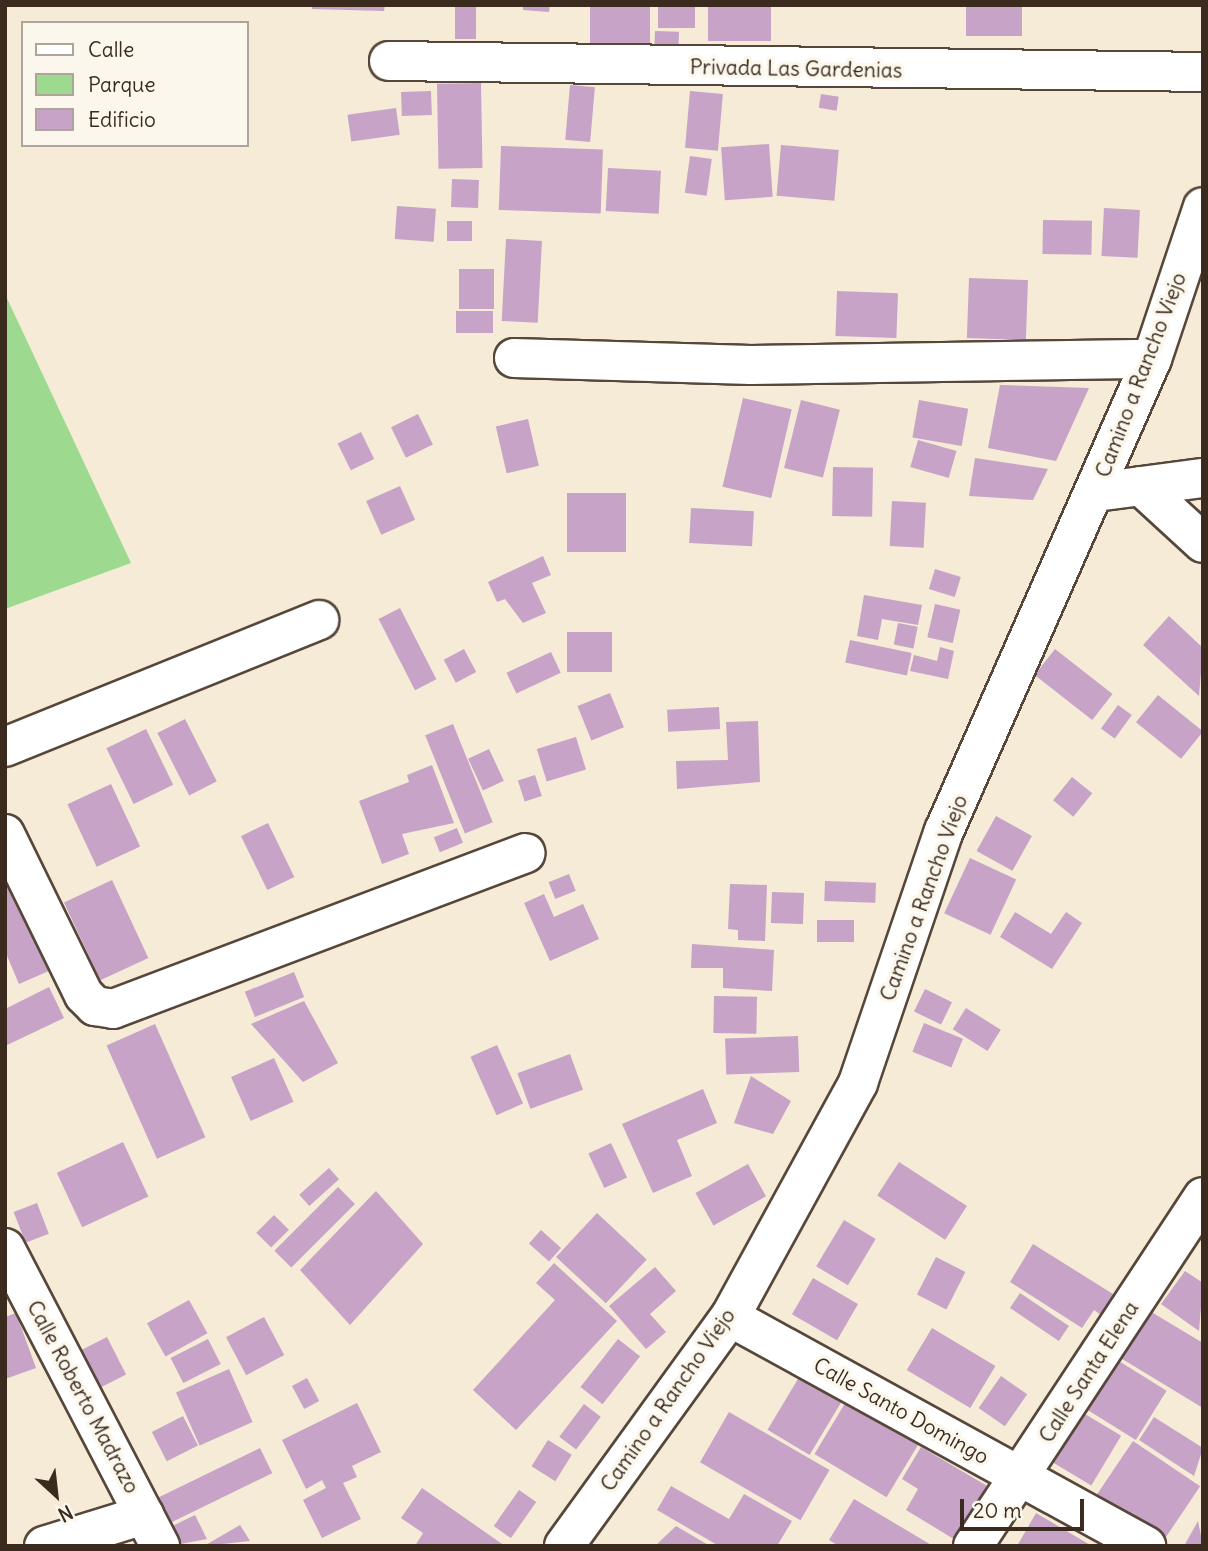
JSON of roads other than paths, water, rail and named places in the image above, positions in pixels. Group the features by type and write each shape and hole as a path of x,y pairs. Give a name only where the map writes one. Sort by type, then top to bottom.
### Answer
{"street":[{"name":"Privada Las Gardenias","path":"390,61 1203,72"},
{"name":"Camino a Rancho Viejo","path":"564,1546 730,1317 858,1083 944,831 1096,492 1152,359 1203,207"},
{"path":"514,358 751,365 1152,359"},
{"path":"1096,492 1203,478"},
{"path":"1141,486 1203,543"},
{"path":"5,747 319,620"},
{"path":"5,834 84,995 113,1009 526,853"},
{"name":"Calle Santa Elena","path":"973,1546 1021,1477 1203,1197"},
{"name":"Calle Roberto Madrazo","path":"5,1248 152,1530"},
{"name":"Calle Santo Domingo","path":"730,1317 1146,1546"},
{"path":"44,1546 152,1530"}]}
